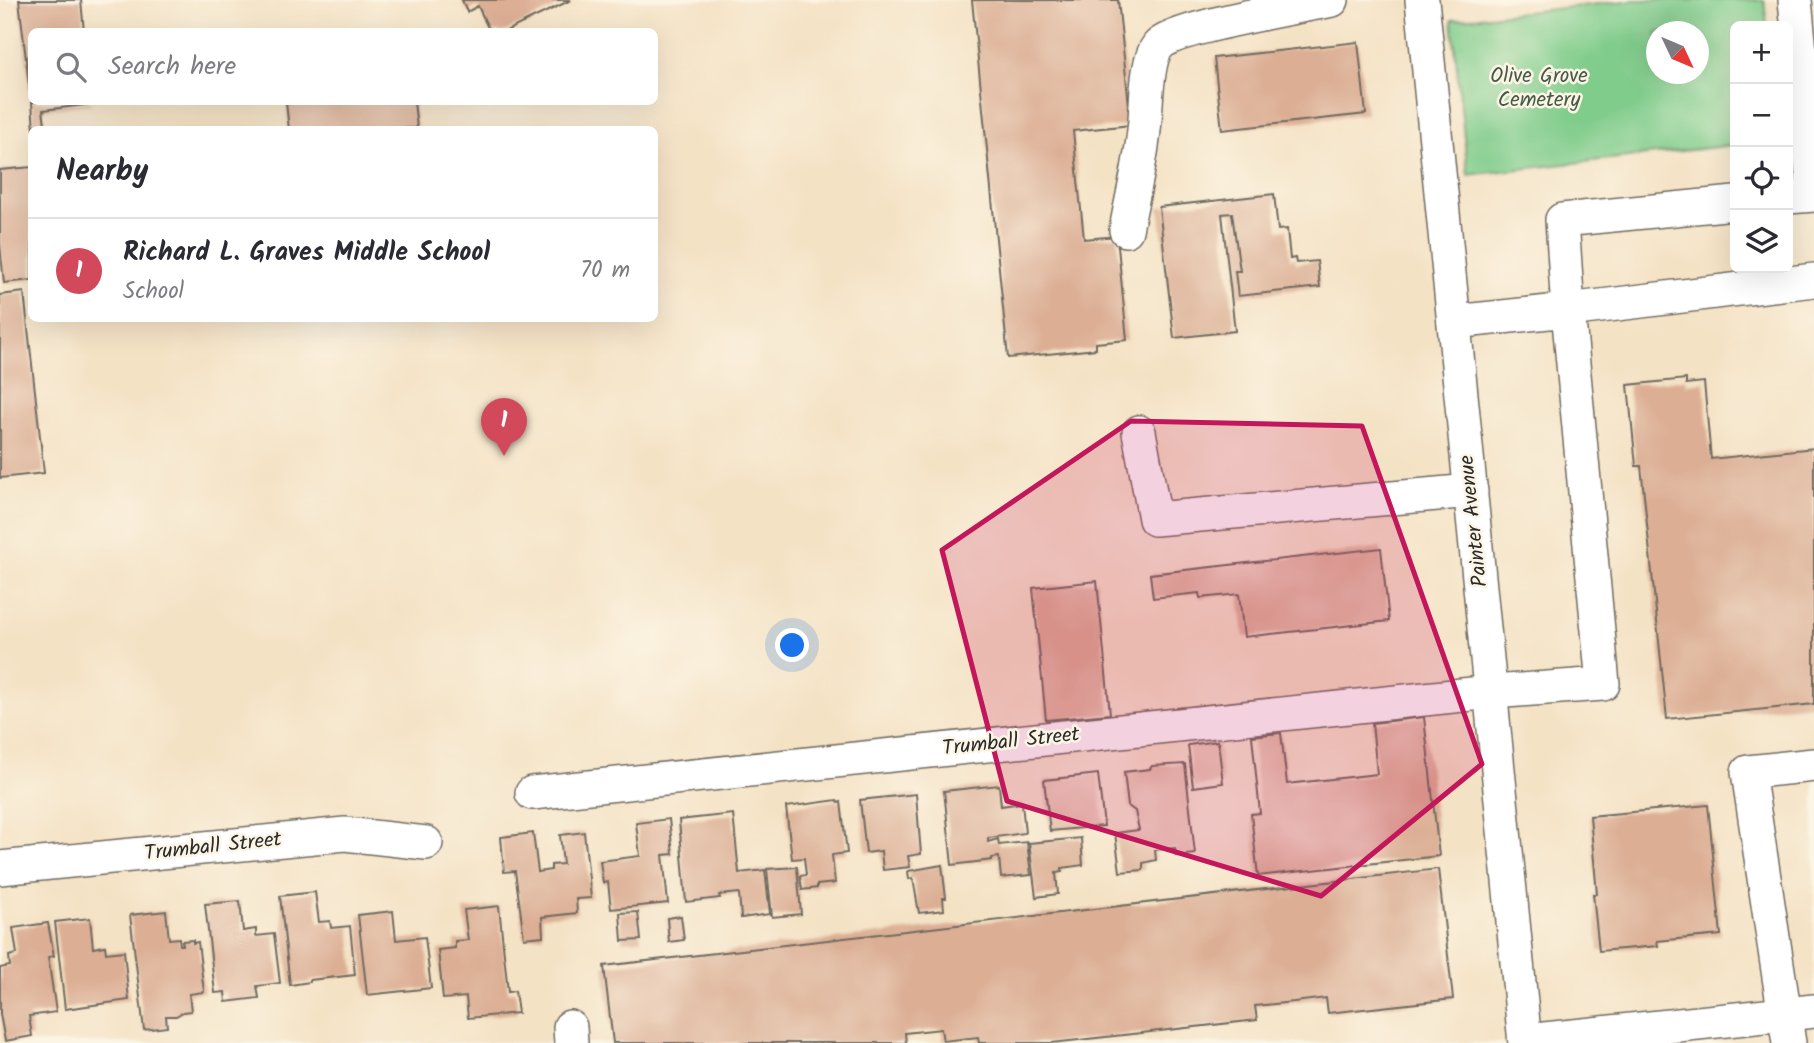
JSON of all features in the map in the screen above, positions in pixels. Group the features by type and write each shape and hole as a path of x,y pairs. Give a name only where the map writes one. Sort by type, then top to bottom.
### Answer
{"street":[{"path":"1126,230 1144,130 1146,91 1152,58 1158,45 1182,32 1332,0"},
{"name":"Painter Avenue","path":"1422,0 1525,1042"},
{"path":"1793,197 1814,196 1795,0"},
{"path":"1568,310 1562,220 1730,203"},
{"path":"1454,321 1814,281"},
{"name":"Trumball Street","path":"532,793 1491,692 1602,684 1568,310"},
{"path":"1139,432 1156,519 1471,491"},
{"path":"1525,1042 1796,1023 1748,772 1814,765"},
{"name":"Trumball Street","path":"0,868 345,834 426,843"}],"highlighted area":[{"path":"1131,421 1362,426 1482,764 1321,896 1007,801 942,550"}],"green space":[{"name":"Olive Grove Cemetery","path":"1635,0 1764,0 1766,21 1730,21 1730,146 1468,175 1452,20"}],"building":[{"path":"19,0 81,0 84,28 28,28 28,76"},
{"path":"462,0 571,0 512,28 488,28 478,6 467,12"},
{"path":"972,0 1118,0 1131,125 1073,131 1084,239 1117,236 1127,340 1096,343 1096,349 1008,358"},
{"path":"1358,42 1366,114 1222,130 1214,58"},
{"path":"32,105 84,105 43,110 45,126 34,126"},
{"path":"286,105 414,105 417,126 289,126"},
{"path":"28,167 28,280 4,283 0,245 0,170"},
{"path":"1274,194 1278,230 1287,229 1290,259 1295,258 1296,263 1317,261 1320,287 1238,296 1235,271 1240,271 1232,213 1222,214 1235,331 1174,338 1159,207"},
{"path":"24,292 44,473 0,478 0,295"},
{"path":"1686,379 1686,384 1704,382 1711,459 1814,448 1814,704 1667,719 1641,466 1636,466 1628,385"},
{"path":"1381,548 1389,621 1244,637 1239,594 1200,598 1199,593 1153,598 1150,574"},
{"path":"1097,581 1110,714 1046,720 1033,588"},
{"path":"1424,717 1439,856 1258,876 1251,814 1260,813 1252,736 1281,733 1287,784 1377,774 1372,723"},
{"path":"1218,741 1223,783 1193,787 1188,745"},
{"path":"1185,764 1195,854 1176,856 1175,848 1155,850 1156,860 1143,863 1143,870 1120,872 1115,833 1139,830 1135,811 1128,806 1124,772 1150,769 1152,766"},
{"path":"1098,774 1104,826 1050,831 1044,780"},
{"path":"999,785 1001,806 1022,803 1025,833 988,838 988,842 998,839 999,845 1027,842 1031,875 1001,878 999,857 952,865 944,791"},
{"path":"916,794 921,854 908,856 910,867 883,870 881,851 866,853 860,800"},
{"path":"837,800 838,803 841,802 847,853 832,855 835,883 802,890 800,876 806,875 804,858 792,859 786,807"},
{"path":"1708,805 1721,935 1657,941 1658,946 1599,951 1593,894 1597,894 1590,816"},
{"path":"733,814 739,873 765,870 770,914 741,918 739,893 686,902 679,820"},
{"path":"669,819 673,854 663,855 668,903 611,909 608,882 603,883 600,861 640,856 636,823"},
{"path":"584,832 591,898 576,899 577,913 542,917 543,936 524,938 515,871 504,872 501,837 533,833 538,872 551,870 551,865 563,864 560,835"},
{"path":"1081,838 1083,865 1062,868 1062,872 1056,873 1058,894 1036,897 1029,843"},
{"path":"942,865 946,898 943,898 944,910 919,913 913,878 909,879 908,871"},
{"path":"797,867 801,914 772,917 767,869"},
{"path":"1438,869 1453,999 1328,1013 1326,998 1255,1006 1257,1020 1052,1043 979,1043 978,1037 943,1041 941,1029 905,1033 906,1043 613,1043 604,966"},
{"path":"315,892 319,922 330,921 331,928 350,926 355,975 290,985 280,896"},
{"path":"240,901 243,931 256,929 256,936 274,934 280,983 257,986 259,998 226,1002 225,992 215,993 205,904"},
{"path":"499,906 508,992 515,991 518,1013 468,1018 466,997 443,999 438,950 455,948 455,941 468,940 464,910"},
{"path":"166,911 169,939 179,938 180,945 183,945 182,941 198,942 204,992 189,994 191,1011 166,1016 167,1027 144,1030 130,915"},
{"path":"393,911 396,940 425,937 431,988 367,995 358,915"},
{"path":"638,912 641,940 622,941 620,913"},
{"path":"681,916 684,940 669,942 667,918"},
{"path":"90,918 93,948 105,946 106,953 124,951 129,1000 65,1009 55,922"},
{"path":"48,923 54,956 48,957 56,1012 29,1016 32,1036 5,1041 0,1014 0,968 10,966 9,956 17,954 13,928"}],"place":[{"name":"Richard L. Graves Middle School","path":"504,456"}]}
